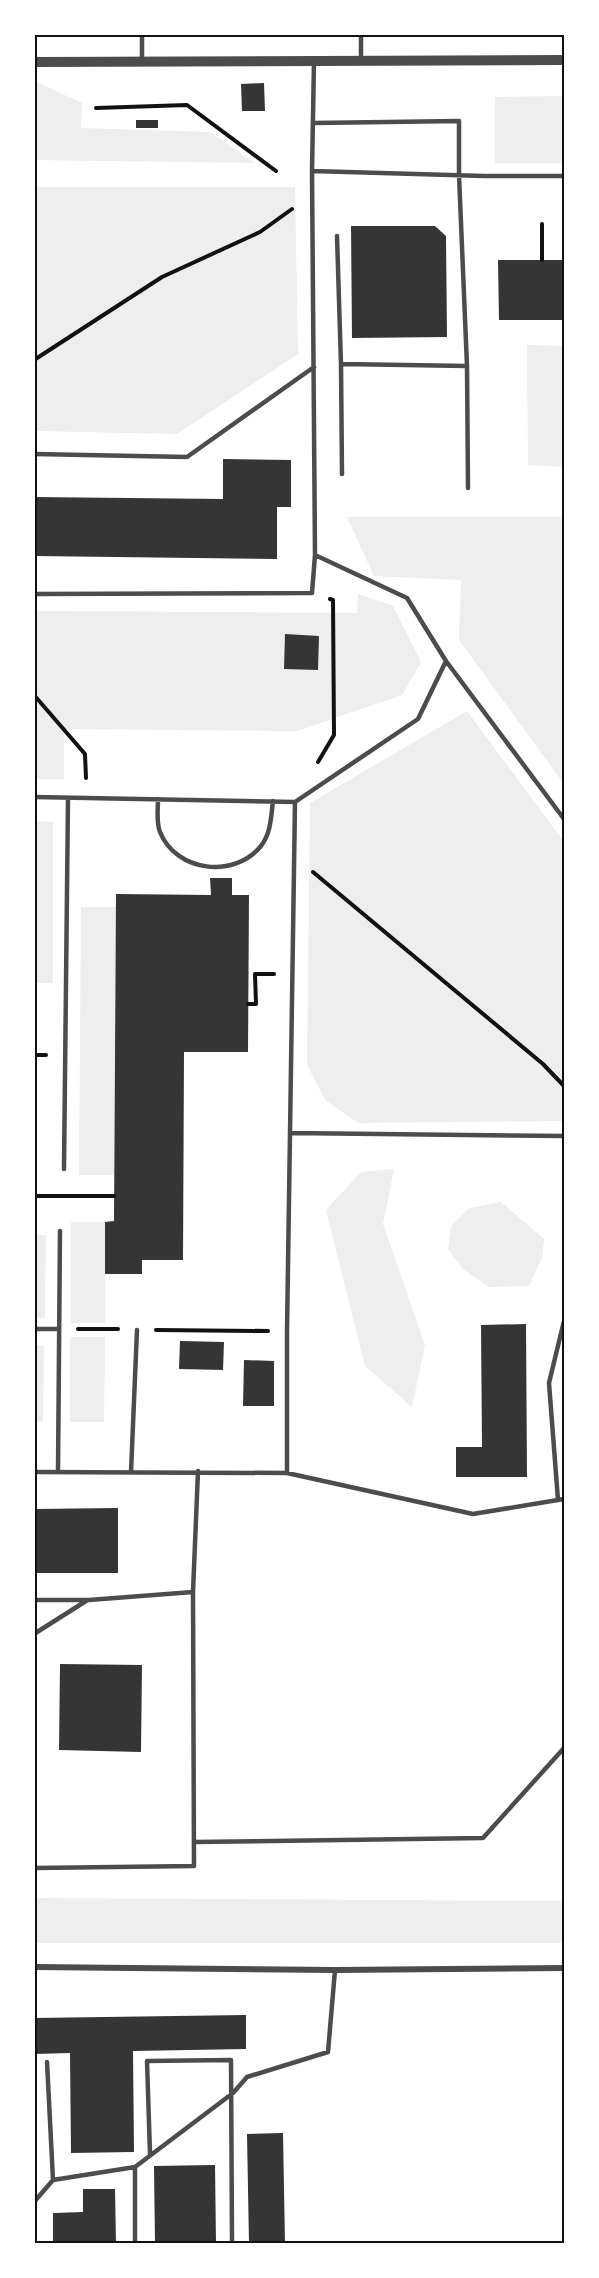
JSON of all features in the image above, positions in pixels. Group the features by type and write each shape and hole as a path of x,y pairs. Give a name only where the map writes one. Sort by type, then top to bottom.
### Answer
{"street":[{"path":"34,62 564,60"},
{"path":"34,1967 335,1970 564,1968"}],"lane":[{"path":"142,34 142,61"},
{"path":"361,34 361,61"},
{"path":"34,594 312,593 315,555 312,196 314,61"},
{"path":"314,123 459,121 467,366 468,488"},
{"path":"312,171 459,174 484,177 564,176"},
{"path":"337,236 342,474"},
{"path":"341,364 467,366"},
{"path":"34,454 187,457 314,367"},
{"path":"315,555 407,598 446,661 564,819"},
{"path":"34,797 295,802 418,720 446,661"},
{"path":"64,1169 68,798"},
{"path":"158,799 159,830 168,845 180,858 197,865 214,868 232,866 248,858 261,845 269,830 273,801"},
{"path":"287,1473 295,802"},
{"path":"290,1133 564,1136"},
{"path":"58,1472 60,1231"},
{"path":"558,1500 549,1383 564,1321"},
{"path":"34,1329 59,1329"},
{"path":"131,1472 137,1330"},
{"path":"34,1868 194,1866 192,1592 198,1471"},
{"path":"34,1472 287,1473 473,1514 564,1500"},
{"path":"34,1600 192,1592"},
{"path":"34,1634 89,1599"},
{"path":"194,1842 483,1838 564,1748"},
{"path":"34,2202 53,2180 135,2167 233,2093 246,2077 328,2052 335,1970"},
{"path":"150,2154 147,2061 231,2060 233,2093 232,2244"},
{"path":"47,2062 53,2180"},
{"path":"135,2167 135,2244"}],"path":[{"path":"96,108 187,105 276,171"},
{"path":"34,360 162,278 260,232 312,196"},
{"path":"542,224 542,260"},
{"path":"333,600 334,735"},
{"path":"34,695 84,754 87,798"},
{"path":"294,856 543,1064 564,1086"},
{"path":"248,1004 256,1004 255,974 292,974"},
{"path":"34,1196 114,1196"},
{"path":"59,1329 287,1331"}],"shaded area":[{"path":"35,81 82,103 81,128 210,132 255,163 35,160"},
{"path":"564,96 564,163 495,163 495,97"},
{"path":"35,187 295,187 298,354 177,434 35,431"},
{"path":"527,345 564,346 564,467 528,465"},
{"path":"347,517 564,517 564,784 459,640 461,580 374,576"},
{"path":"358,594 393,606 421,662 402,695 297,731 64,729 64,779 35,779 34,611 357,613"},
{"path":"467,711 564,842 564,1121 358,1123 325,1100 307,1065 310,803"},
{"path":"35,821 53,822 53,983 35,983"},
{"path":"81,907 116,907 114,1175 79,1175"},
{"path":"394,1169 383,1224 425,1345 412,1407 365,1366 326,1210 361,1172"},
{"path":"501,1202 544,1239 542,1257 529,1286 489,1287 463,1269 448,1249 451,1226 469,1208"},
{"path":"71,1222 105,1222 105,1323 71,1323"},
{"path":"34,1235 46,1235 45,1318 35,1318"},
{"path":"70,1337 105,1337 104,1422 70,1422"},
{"path":"35,1345 44,1346 43,1422 35,1422"},
{"path":"35,1898 564,1901 564,1943 35,1943"}],"building":[{"path":"264,83 265,111 242,111 241,84"},
{"path":"136,120 158,120 158,128 136,128"},
{"path":"351,226 435,226 446,236 447,337 352,338"},
{"path":"498,260 564,260 564,320 499,320"},
{"path":"223,459 291,460 291,507 277,507 277,559 34,556 34,497 223,499"},
{"path":"285,634 319,636 318,670 284,669"},
{"path":"210,878 232,878 232,895 249,895 248,1052 184,1052 183,1260 142,1260 142,1274 105,1274 105,1222 114,1221 116,894 211,895"},
{"path":"526,1324 527,1477 456,1477 456,1447 482,1447 481,1325"},
{"path":"180,1341 224,1342 223,1370 179,1369"},
{"path":"244,1360 274,1361 274,1406 243,1406"},
{"path":"118,1508 118,1573 34,1573 34,1509"},
{"path":"60,1664 142,1665 141,1752 59,1750"},
{"path":"246,2015 246,2049 133,2051 134,2152 71,2153 70,2053 34,2054 34,2018"},
{"path":"283,2133 285,2244 249,2244 247,2134"},
{"path":"215,2165 216,2244 155,2244 154,2166"},
{"path":"83,2189 115,2189 116,2244 53,2244 53,2213 83,2212"}]}
